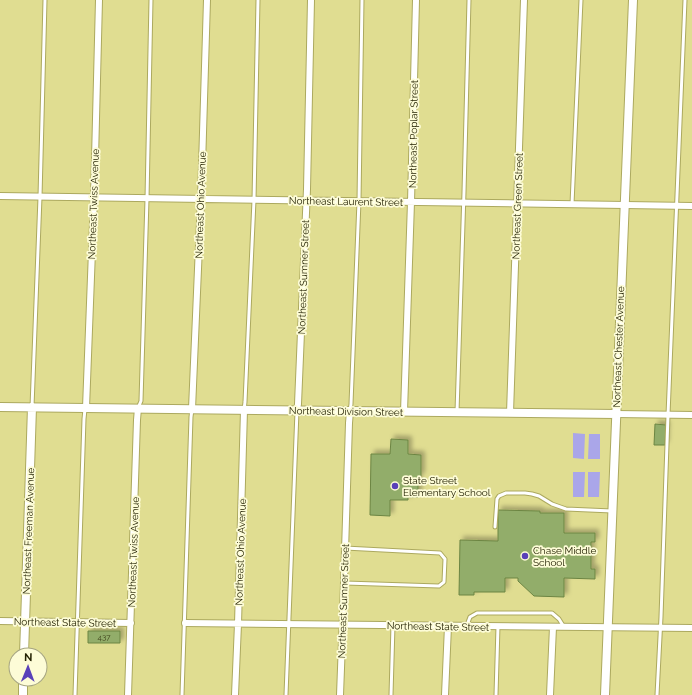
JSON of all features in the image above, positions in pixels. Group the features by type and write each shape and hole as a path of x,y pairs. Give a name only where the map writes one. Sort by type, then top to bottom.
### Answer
{"street":[{"name":"Northeast Twiss Avenue","path":"86,408 94,198 99,0"},
{"name":"Northeast Ohio Avenue","path":"192,409 201,199 207,0"},
{"name":"Northeast Sumner Street","path":"297,410 306,200 311,0"},
{"name":"Northeast Poplar Street","path":"404,412 416,0"},
{"name":"Northeast Green Street","path":"510,413 524,0"},
{"name":"Northeast Chester Avenue","path":"605,695 633,0"},
{"name":"Northeast Laurent Street","path":"0,196 692,206"},
{"name":"Northeast Division Street","path":"0,407 692,415"},
{"name":"Northeast Freeman Avenue","path":"24,647 32,407"},
{"name":"Northeast Twiss Avenue","path":"128,695 136,427 138,408"},
{"name":"Northeast Ohio Avenue","path":"235,695 244,410"},
{"name":"Northeast Sumner Street","path":"340,695 350,411"},
{"name":"Northeast State Street","path":"0,621 131,623"},
{"name":"Northeast State Street","path":"185,623 692,628"},
{"path":"445,695 448,626"},
{"path":"550,695 553,627"}],"lane":[{"path":"32,407 40,197 45,0"},
{"path":"138,408 141,401 151,0"},
{"path":"244,410 254,200 258,0"},
{"path":"350,411 359,201 362,0"},
{"path":"457,412 469,0"},
{"path":"572,204 581,0"},
{"path":"657,695 685,0"},
{"path":"75,695 84,419 86,408"},
{"path":"182,695 192,409"},
{"path":"286,695 297,410"},
{"path":"495,527 497,500 506,492 539,496 560,508 612,510"},
{"path":"344,584 439,586 444,582 445,559 440,553 345,548"},
{"path":"467,626 470,617 477,613 552,613 559,619 564,627"},
{"path":"391,695 394,625"},
{"path":"496,695 498,626"}],"shaded area":[{"path":"573,433 585,434 584,459 573,458"},
{"path":"589,434 600,434 600,459 588,459"},
{"path":"573,472 585,472 584,497 573,497"},
{"path":"588,472 600,472 599,497 588,497"}],"building":[{"path":"655,424 666,425 665,445 654,445"},
{"name":"State Street Elementary School","path":"391,439 408,440 408,454 421,455 421,476 418,476 418,497 408,497 408,500 390,500 390,516 370,515 371,454 390,454"},
{"name":"Chase Middle School","path":"498,510 564,513 564,533 595,533 595,542 591,542 591,569 595,569 595,579 564,578 564,597 534,596 518,581 518,578 505,578 505,592 474,592 474,595 459,595 460,540 498,541"},
{"path":"88,631 120,631 120,643 88,643"}],"place":[{"name":"State Street Elementary School","path":"395,486"},
{"name":"Chase Middle School","path":"525,556"}]}
